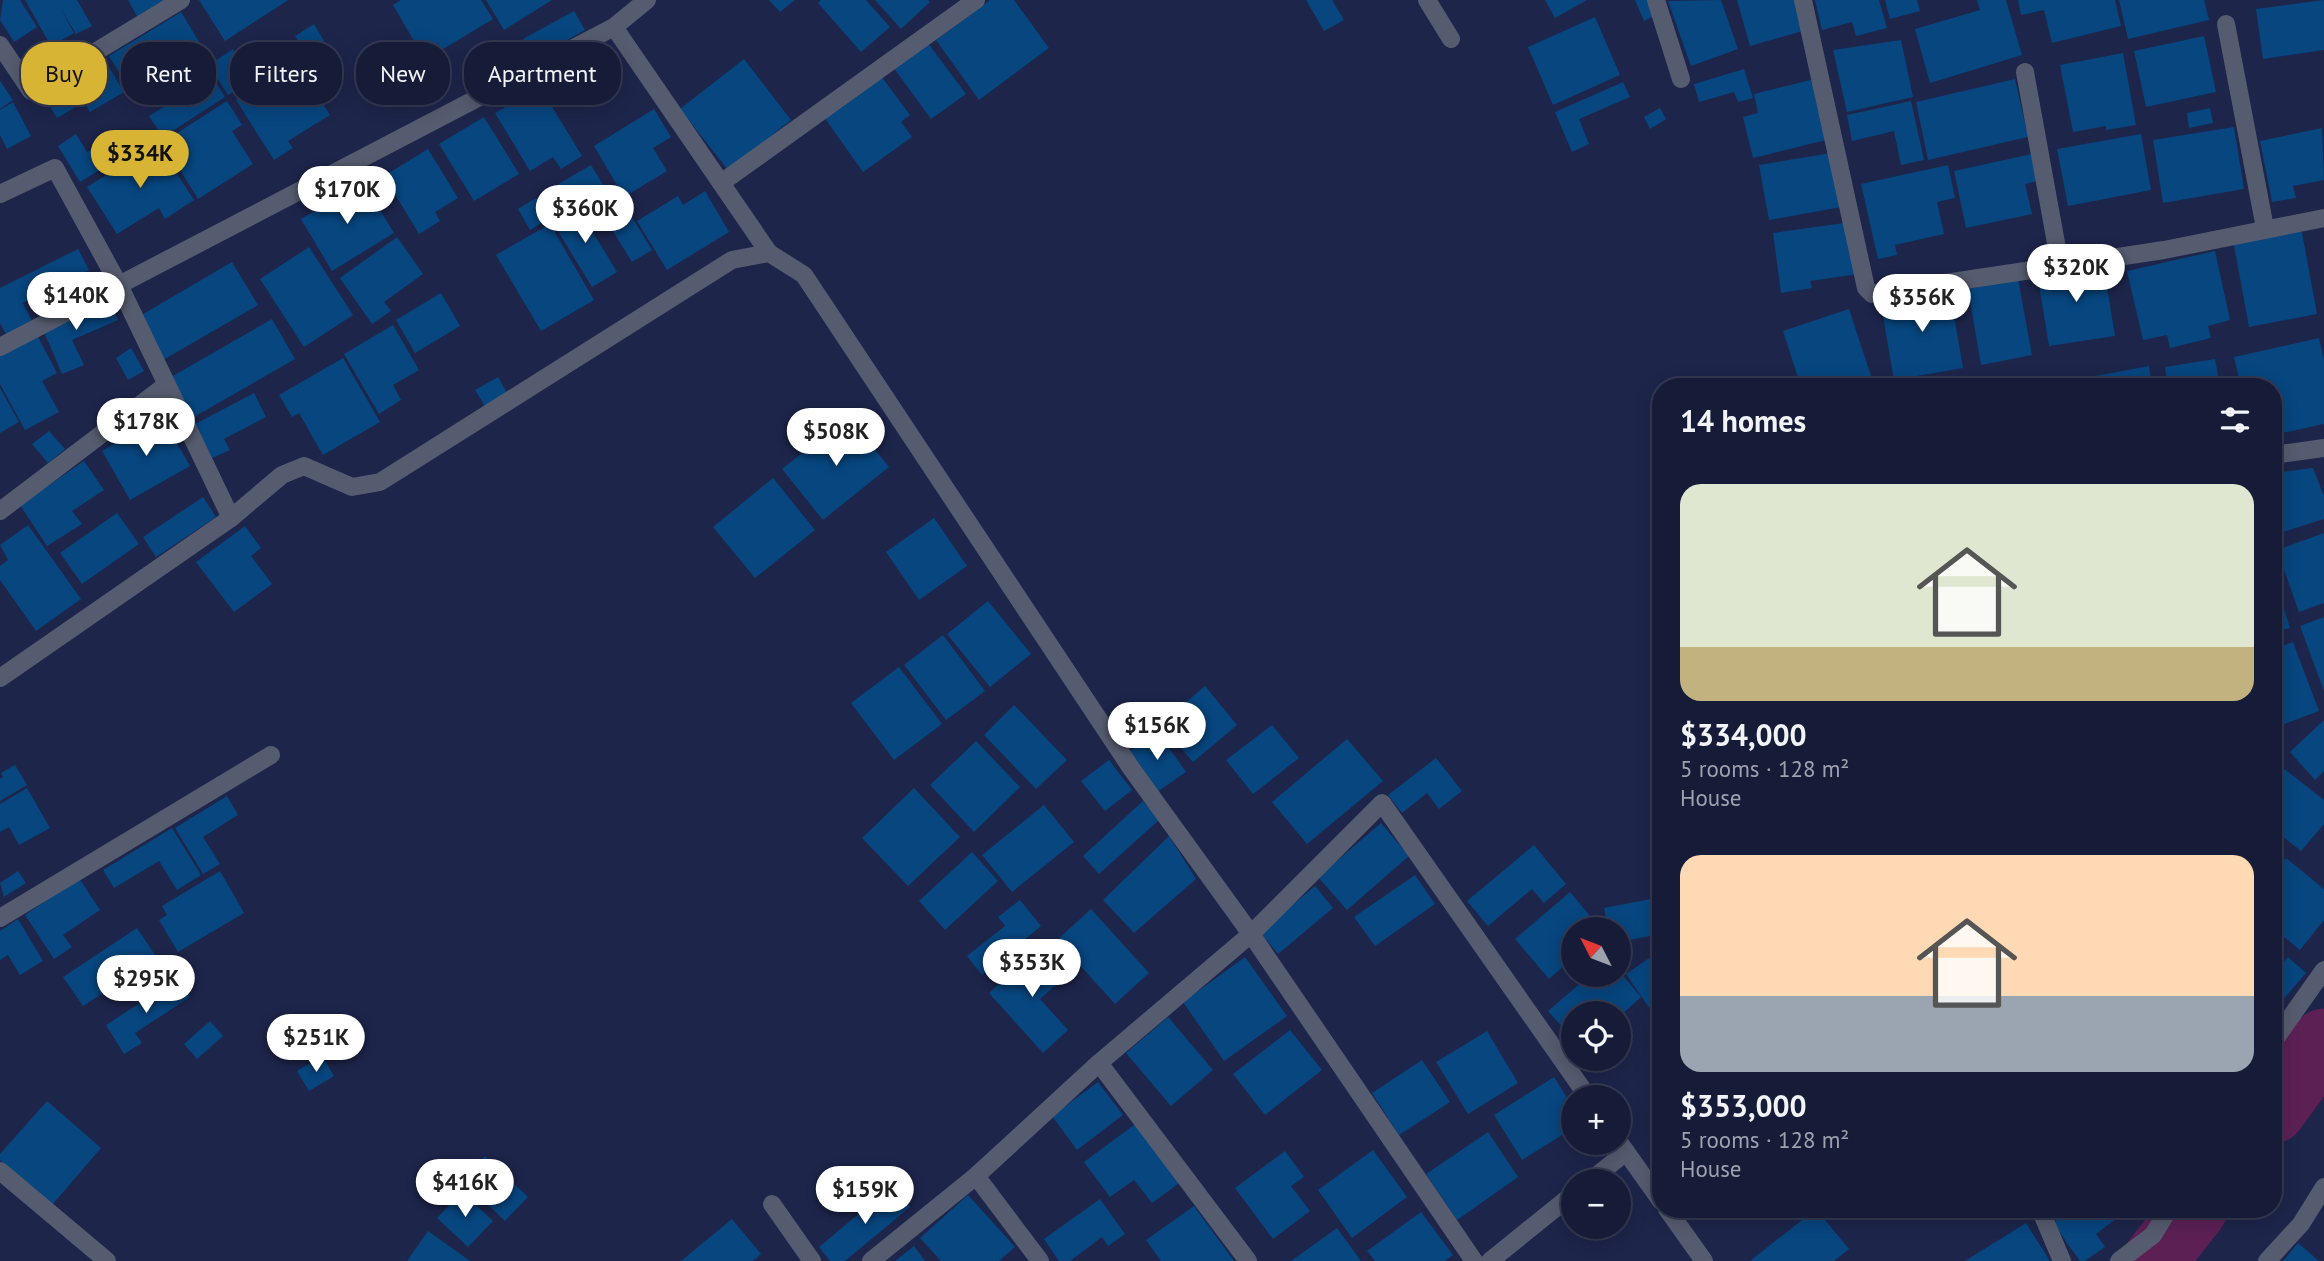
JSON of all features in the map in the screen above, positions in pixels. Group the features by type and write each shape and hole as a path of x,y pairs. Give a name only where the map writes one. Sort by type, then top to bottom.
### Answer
{"street":[{"path":"0,45 30,91 181,0"},
{"path":"0,346 614,27 647,0"},
{"path":"721,183 976,0"},
{"path":"1427,0 1451,39"},
{"path":"1656,0 1681,79"},
{"path":"1803,0 1868,292 1872,294 2164,250 2324,218"},
{"path":"2226,24 2264,228"},
{"path":"614,27 768,253 804,275 1131,768 1251,934 1474,1261"},
{"path":"2025,72 2060,265"},
{"path":"0,194 55,168 119,285 165,386 231,518"},
{"path":"0,678 231,518 282,475 304,466 352,488 380,482 732,260 768,253"},
{"path":"0,511 165,386"},
{"path":"2282,454 2323,452"},
{"path":"0,918 271,755"},
{"path":"871,1261 976,1176 1099,1063 1251,934 1382,803 1580,1085"},
{"path":"2282,1029 2324,970"},
{"path":"1099,1063 1248,1261"},
{"path":"1601,1169 1614,1155"},
{"path":"1628,1155 1652,1189"},
{"path":"0,1171 107,1261"},
{"path":"976,1176 1040,1261"},
{"path":"2267,1261 2301,1224 2324,1187"},
{"path":"772,1204 812,1261"},
{"path":"1490,1261 1561,1204"},
{"path":"1673,1218 1704,1261"},
{"path":"2044,1218 2062,1261"},
{"path":"2119,1261 2153,1235 2163,1218"}],"building":[{"path":"3,0 20,0 37,27 14,42 0,20"},
{"path":"25,0 77,0 92,26 76,34 61,9 74,33 58,42 49,42"},
{"path":"128,0 164,0 137,16"},
{"path":"199,0 288,0 225,41"},
{"path":"401,0 481,0 493,19 450,45 450,42 415,42 393,5"},
{"path":"486,0 552,0 504,30"},
{"path":"769,0 795,0 780,12"},
{"path":"821,0 866,0 890,27 861,52 818,3"},
{"path":"875,0 928,0 930,2 901,29"},
{"path":"990,0 1014,0 1049,48 979,100 936,40"},
{"path":"1306,0 1332,0 1344,20 1324,31"},
{"path":"1545,0 1587,0 1555,18"},
{"path":"1635,0 1649,0 1656,15 1644,21"},
{"path":"1721,0 1738,49 1691,66 1668,1"},
{"path":"1737,0 1794,0 1803,31 1750,46"},
{"path":"1815,0 1879,0 1887,28 1856,36 1852,22 1822,30"},
{"path":"1885,0 1917,0 1920,11 1890,19"},
{"path":"1977,0 2006,0 2022,55 1930,83 1915,29 1980,10"},
{"path":"2018,0 2115,0 2121,26 2052,43 2044,10 2021,15"},
{"path":"2119,0 2204,0 2209,20 2128,39"},
{"path":"2324,0 2324,50 2263,59 2256,9"},
{"path":"574,11 585,30 564,42 525,42 523,39"},
{"path":"181,12 199,42 132,42"},
{"path":"1595,17 1620,75 1553,105 1528,47"},
{"path":"314,24 324,41 299,42 295,36"},
{"path":"2204,36 2216,92 2146,107 2134,51"},
{"path":"1901,40 1913,97 1847,112 1833,50"},
{"path":"927,42 966,94 931,119 893,67"},
{"path":"121,49 121,76 109,56"},
{"path":"230,51 228,95 216,76 216,60"},
{"path":"2123,53 2136,125 2106,130 2106,126 2073,132 2060,65"},
{"path":"744,59 791,120 728,170 680,109"},
{"path":"107,63 121,87 121,94 107,102"},
{"path":"1744,69 1753,98 1738,102 1734,92 1699,102 1694,84"},
{"path":"881,76 910,115 901,122 912,137 863,172 824,117"},
{"path":"1815,79 1830,139 1753,158 1743,117 1758,113 1754,94"},
{"path":"2015,79 2028,137 1928,160 1916,102"},
{"path":"0,81 13,100 0,109"},
{"path":"216,82 225,97 216,103"},
{"path":"1623,82 1630,97 1579,119 1589,144 1572,152 1555,112"},
{"path":"227,101 242,125 232,131 253,164 198,199 163,142"},
{"path":"1911,101 1924,160 1901,165 1894,131 1852,141 1847,115"},
{"path":"13,102 31,136 7,149 0,135 0,110"},
{"path":"49,105 79,105 57,118"},
{"path":"86,105 102,105 90,112"},
{"path":"166,105 213,105 163,137 149,116"},
{"path":"239,105 324,105 330,115 288,141 293,148 274,160"},
{"path":"509,105 551,105 582,156 561,169 553,157 530,171 495,113"},
{"path":"1660,108 1666,119 1650,129 1644,117"},
{"path":"2210,108 2213,123 2189,128 2187,113"},
{"path":"654,109 671,137 653,148 667,171 624,197 594,146"},
{"path":"484,117 519,174 474,201 439,144"},
{"path":"2234,127 2244,189 2163,203 2153,140"},
{"path":"2322,128 2324,180 2293,186 2296,198 2272,202 2260,141"},
{"path":"76,134 87,152 101,143 113,162 80,182 58,146"},
{"path":"2141,134 2151,190 2068,206 2057,149"},
{"path":"157,143 194,200 165,219 159,208 117,234 87,187"},
{"path":"428,149 458,198 435,212 440,221 419,234 384,176"},
{"path":"1831,153 1841,207 1769,220 1759,165"},
{"path":"2032,154 2037,181 2025,184 2032,214 1966,228 1954,171"},
{"path":"591,165 603,185 553,216 540,195"},
{"path":"1948,165 1955,198 1937,202 1944,234 1895,245 1897,255 1878,259 1861,184"},
{"path":"363,182 394,233 332,271 301,219"},
{"path":"614,188 652,250 632,262 609,225 602,229 587,204"},
{"path":"705,191 729,232 667,270 637,221 678,196 683,205"},
{"path":"536,198 548,219 530,230 518,209"},
{"path":"584,204 598,227 592,231 617,272 592,287 553,223"},
{"path":"1851,222 1858,274 1810,281 1812,288 1781,293 1773,233"},
{"path":"550,224 594,300 541,331 496,255"},
{"path":"2301,227 2317,314 2249,327 2233,240"},
{"path":"397,237 423,274 384,302 391,311 372,324 340,278"},
{"path":"309,247 353,315 304,347 260,279"},
{"path":"78,249 89,270 23,303 35,327 9,340 0,323 0,288"},
{"path":"2215,251 2230,320 2208,326 2211,338 2170,348 2167,335 2143,340 2127,271"},
{"path":"232,262 258,305 163,360 138,317"},
{"path":"2103,262 2115,336 2049,346 2037,273"},
{"path":"2018,279 2032,355 1981,365 1968,289"},
{"path":"1949,287 1963,368 1894,378 1880,299"},
{"path":"441,293 460,326 415,353 396,320"},
{"path":"107,298 118,320 72,340 84,365 62,374 42,327"},
{"path":"1849,309 1872,378 1798,378 1783,331"},
{"path":"272,319 295,359 194,417 171,377"},
{"path":"393,325 419,370 393,385 401,400 379,414 344,354"},
{"path":"35,331 57,373 42,381 59,412 25,430 0,384 0,350"},
{"path":"2319,338 2324,360 2324,424 2282,433 2282,378 2239,378 2234,357"},
{"path":"131,348 144,371 128,380 116,358"},
{"path":"343,358 380,422 323,455 299,413 292,417 279,395"},
{"path":"2215,359 2218,378 2167,378 2165,367"},
{"path":"2149,366 2151,378 2090,378"},
{"path":"498,377 507,393 485,406 475,390"},
{"path":"0,388 19,422 0,433"},
{"path":"254,393 266,417 224,439 230,450 212,458 195,424"},
{"path":"848,416 889,467 823,520 782,469"},
{"path":"162,417 190,466 130,500 102,451"},
{"path":"49,431 65,449 48,463 32,444"},
{"path":"84,461 104,490 72,511 82,524 47,546 20,505"},
{"path":"2313,468 2324,496 2324,519 2282,532 2282,472"},
{"path":"773,478 815,530 755,578 713,527"},
{"path":"203,497 216,517 156,557 143,537"},
{"path":"117,513 139,544 82,584 60,553"},
{"path":"934,518 967,566 919,600 886,552"},
{"path":"28,525 81,599 36,631 0,580 0,566 8,560 0,545"},
{"path":"245,526 261,548 251,556 272,584 234,612 196,562"},
{"path":"2324,533 2324,603 2299,612 2282,564 2282,548"},
{"path":"988,601 1031,654 990,687 947,634"},
{"path":"2282,603 2290,628 2282,630"},
{"path":"2324,617 2324,691 2300,626"},
{"path":"943,635 985,691 946,720 904,665"},
{"path":"2293,642 2319,711 2282,725 2282,646"},
{"path":"899,667 942,724 894,760 851,703"},
{"path":"1205,686 1237,725 1193,762 1160,724"},
{"path":"1014,705 1067,760 1036,789 984,735"},
{"path":"2324,720 2324,771 2315,780 2290,752"},
{"path":"1272,725 1299,758 1253,794 1226,760"},
{"path":"1157,731 1186,772 1157,792 1128,752"},
{"path":"1347,739 1383,781 1307,844 1272,802"},
{"path":"976,741 1020,787 974,832 930,785"},
{"path":"1436,758 1462,791 1439,809 1427,793 1402,813 1388,795"},
{"path":"1109,760 1132,790 1105,811 1081,781"},
{"path":"15,765 27,785 0,801 0,779 3,777 1,773"},
{"path":"2282,769 2324,800 2324,824 2301,851 2282,836"},
{"path":"27,788 50,828 19,845 9,827 0,832 0,804"},
{"path":"914,788 960,837 908,886 862,838"},
{"path":"227,796 238,815 203,837 220,864 203,874 175,828"},
{"path":"1143,801 1159,820 1099,874 1083,856"},
{"path":"1044,805 1074,842 1012,892 982,855"},
{"path":"1381,823 1409,856 1347,910 1318,877"},
{"path":"172,828 201,875 177,890 159,861 114,888 103,870"},
{"path":"1169,836 1196,879 1134,933 1103,900"},
{"path":"1534,845 1566,884 1544,903 1532,889 1488,926 1467,901"},
{"path":"972,852 998,881 945,930 919,901"},
{"path":"2286,858 2324,889 2324,920 2300,950 2282,935 2282,863"},
{"path":"18,871 26,883 4,897 0,883"},
{"path":"220,871 244,913 178,952 159,920 167,915 162,906"},
{"path":"1415,875 1435,904 1375,946 1354,917"},
{"path":"79,878 100,910 63,935 72,947 54,959 25,915"},
{"path":"1315,886 1333,908 1278,954 1260,932"},
{"path":"1570,892 1591,917 1561,917 1561,968 1549,979 1515,939"},
{"path":"1652,899 1652,936 1631,940 1631,917 1606,917 1604,908"},
{"path":"1020,900 1041,926 982,975 967,956 1005,926 998,917"},
{"path":"1091,909 1149,973 1115,1004 1057,940"},
{"path":"18,919 43,961 20,975 8,955 0,960 0,931"},
{"path":"137,928 157,958 83,1006 63,977"},
{"path":"1040,947 1066,976 1040,999 1068,1030 1043,1053 989,993"},
{"path":"1652,956 1652,1012 1631,981 1631,971"},
{"path":"1245,957 1287,1016 1224,1061 1183,1002"},
{"path":"2288,957 2306,973 2282,1001 2282,964"},
{"path":"178,978 190,997 135,1033 142,1043 124,1054 106,1025"},
{"path":"1631,985 1641,997 1631,1006 1631,1001 1561,1001 1561,1026 1548,1011 1576,987"},
{"path":"1168,1017 1213,1070 1171,1106 1126,1053"},
{"path":"210,1021 223,1036 197,1059 184,1044"},
{"path":"1290,1030 1322,1070 1265,1115 1233,1074"},
{"path":"1487,1031 1518,1083 1468,1114 1436,1062"},
{"path":"322,1056 334,1076 309,1091 297,1071"},
{"path":"1422,1060 1450,1102 1399,1135 1372,1093"},
{"path":"1554,1077 1561,1088 1561,1136 1522,1160 1494,1115"},
{"path":"1098,1082 1123,1115 1077,1150 1052,1116"},
{"path":"47,1101 101,1148 52,1205 0,1160 0,1154"},
{"path":"1138,1122 1182,1181 1152,1203 1134,1180 1110,1197 1084,1162"},
{"path":"1488,1132 1518,1177 1457,1220 1426,1174"},
{"path":"1373,1150 1407,1197 1352,1238 1318,1190"},
{"path":"1285,1151 1304,1177 1291,1186 1310,1211 1273,1239 1235,1188"},
{"path":"485,1156 528,1197 505,1221 462,1180"},
{"path":"892,1186 910,1207 845,1261 830,1261 819,1247"},
{"path":"462,1192 493,1221 468,1247 437,1218"},
{"path":"968,1195 1015,1247 999,1261 941,1261 920,1238"},
{"path":"1100,1199 1125,1234 1108,1246 1102,1237 1070,1261 1059,1261 1044,1239"},
{"path":"1194,1206 1234,1261 1161,1261 1146,1240"},
{"path":"1421,1212 1453,1255 1445,1261 1375,1261 1367,1251"},
{"path":"1805,1218 1823,1218 1849,1249 1834,1261 1750,1261"},
{"path":"2060,1218 2117,1218 2096,1234 2105,1247 2085,1261 2080,1261 2053,1223"},
{"path":"732,1219 761,1254 753,1261 681,1261"},
{"path":"2026,1223 2050,1261 1965,1261"},
{"path":"1337,1228 1361,1261 1291,1261"},
{"path":"428,1231 470,1261 407,1261"},
{"path":"2298,1243 2319,1261 2283,1261"},
{"path":"914,1246 925,1261 895,1261"}],"waterway":[{"path":"2282,1099 2324,1041"},
{"path":"2154,1261 2188,1218"}]}
